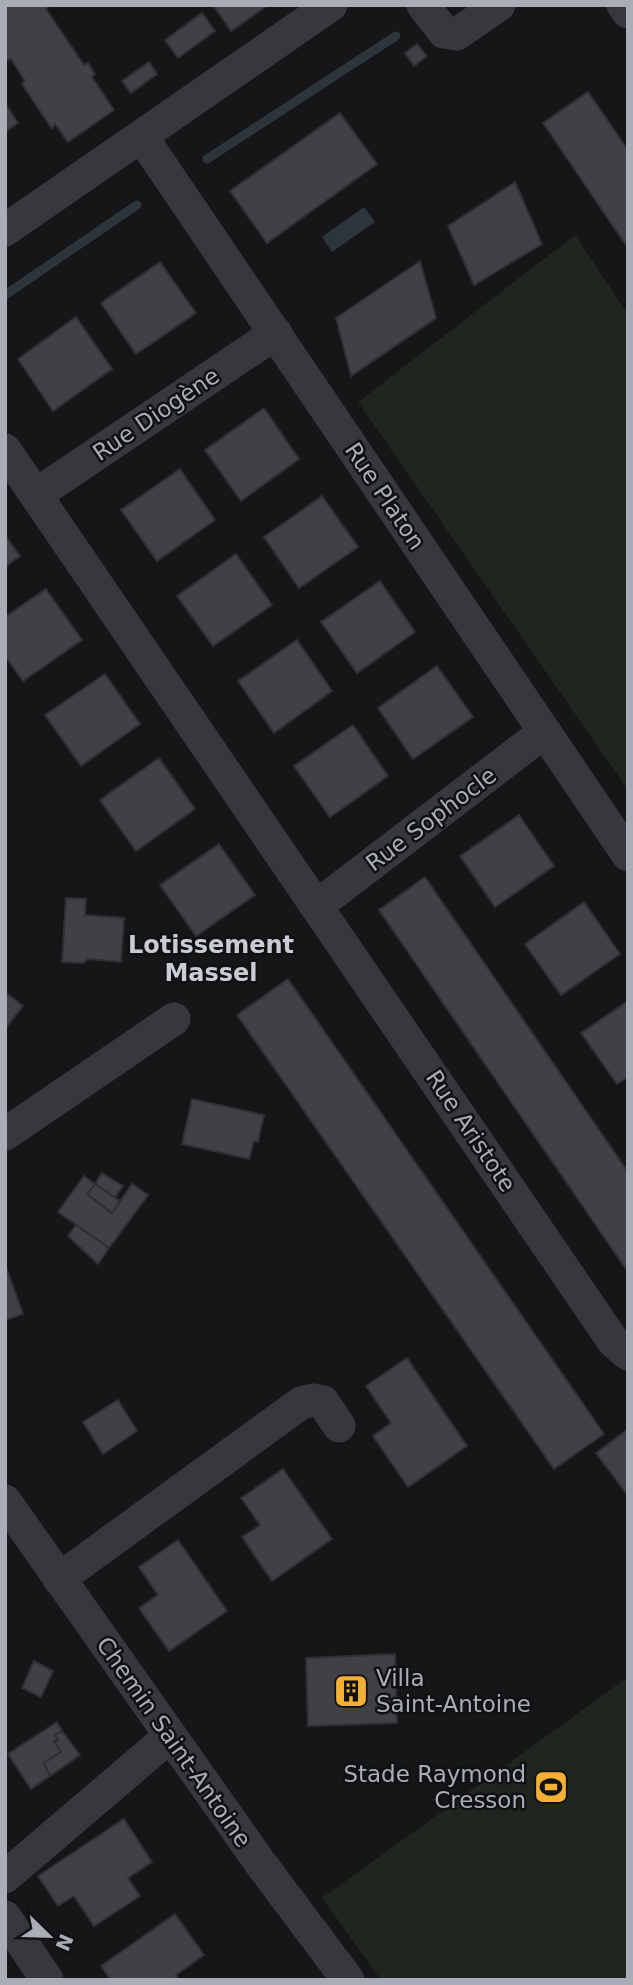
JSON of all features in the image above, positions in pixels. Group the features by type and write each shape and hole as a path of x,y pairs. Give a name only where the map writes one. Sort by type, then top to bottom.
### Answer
{"street":[{"path":"5,230 331,5"},
{"path":"423,5 444,32 457,34 499,5"},
{"path":"623,5 628,12"},
{"name":"Rue Platon","path":"142,137 628,855"},
{"name":"Rue Diogène","path":"37,494 276,333"},
{"name":"Rue Aristote","path":"5,450 613,1341 628,1354"},
{"name":"Rue Sophocle","path":"318,905 543,733"},
{"path":"5,1134 174,1019"},
{"path":"59,1579 301,1404 313,1400 323,1402 339,1426"},
{"name":"Chemin Saint-Antoine","path":"5,1501 170,1736 348,1980"},
{"path":"5,1877 170,1736"},
{"path":"5,1917 47,1980"}],"shaded area":[{"path":"364,207 375,222 332,252 322,237"},
{"path":"575,235 628,314 628,790 358,402"},
{"name":"Stade Raymond Cresson","path":"628,1677 628,1980 381,1980 322,1898"}],"building":[{"path":"5,5 50,5 46,9 84,65 88,63 95,74 92,77 114,110 68,142 55,124 52,129 22,84 25,81 11,59 5,61"},
{"path":"213,5 268,5 231,31"},
{"path":"202,13 215,31 178,58 165,40"},
{"path":"417,44 427,56 414,66 405,53"},
{"path":"149,62 157,74 131,93 122,81"},
{"path":"588,92 628,150 628,248 543,123"},
{"path":"5,103 18,123 5,132"},
{"path":"340,113 377,164 267,243 230,191"},
{"path":"515,182 542,244 474,285 448,226"},
{"path":"420,261 436,318 351,376 336,318"},
{"path":"160,262 196,313 136,354 101,303"},
{"path":"76,317 112,369 53,411 18,359"},
{"path":"264,408 299,459 241,501 205,450"},
{"path":"180,469 215,520 157,561 121,510"},
{"path":"322,496 358,547 299,588 264,537"},
{"path":"5,535 20,556 5,567"},
{"path":"236,554 272,605 213,646 177,596"},
{"path":"380,581 415,632 357,673 321,622"},
{"path":"46,589 82,640 23,681 5,656 5,617"},
{"path":"297,640 332,691 274,733 238,681"},
{"path":"437,666 473,717 413,759 378,708"},
{"path":"105,674 140,724 81,766 45,715"},
{"path":"353,725 388,776 330,817 294,766"},
{"path":"159,758 195,809 136,851 100,800"},
{"path":"519,815 554,866 495,907 460,856"},
{"path":"219,844 255,895 196,936 160,885"},
{"path":"425,877 628,1172 628,1272 379,910"},
{"path":"66,898 86,899 85,915 124,918 121,962 88,959 83,963 62,962"},
{"path":"584,902 620,954 561,995 525,944"},
{"path":"288,979 604,1434 554,1469 237,1015"},
{"path":"5,992 23,1006 5,1029"},
{"path":"628,1001 628,1077 617,1084 581,1033"},
{"path":"192,1099 264,1115 258,1142 254,1141 249,1159 182,1144"},
{"path":"102,1173 123,1186 115,1197 95,1184"},
{"path":"84,1176 95,1184 87,1194 112,1213 132,1184 148,1195 109,1248 58,1212"},
{"path":"95,1184 120,1201 112,1213 87,1194"},
{"path":"76,1225 109,1248 98,1264 68,1236"},
{"path":"5,1264 23,1314 5,1320"},
{"path":"407,1358 467,1446 408,1487 373,1436 391,1423 366,1386"},
{"path":"118,1400 137,1431 103,1454 83,1422"},
{"path":"628,1429 628,1496 596,1453"},
{"path":"283,1469 332,1539 272,1581 242,1537 260,1525 241,1498"},
{"path":"178,1540 227,1611 169,1651 139,1608 158,1595 139,1567"},
{"name":"Villa Saint-Antoine","path":"395,1654 397,1723 308,1726 306,1658"},
{"path":"34,1661 53,1671 41,1697 22,1688"},
{"path":"57,1722 62,1731 55,1735 58,1740 54,1741 61,1752 44,1763 50,1776 31,1789 8,1754"},
{"path":"62,1731 80,1755 50,1776 44,1763 61,1752 54,1741 58,1740 55,1735"},
{"path":"124,1819 152,1862 128,1878 140,1896 94,1926 74,1896 58,1906 38,1876"},
{"path":"175,1914 204,1955 176,1975 179,1980 111,1980 101,1966"}],"waterway":[{"path":"207,159 396,36"},
{"path":"5,295 137,205"}],"place":[{"name":"Villa Saint-Antoine","path":"351,1691"},
{"name":"Stade Raymond Cresson","path":"551,1787"}],"district":[{"name":"Lotissement Massel","path":"211,959"}]}
